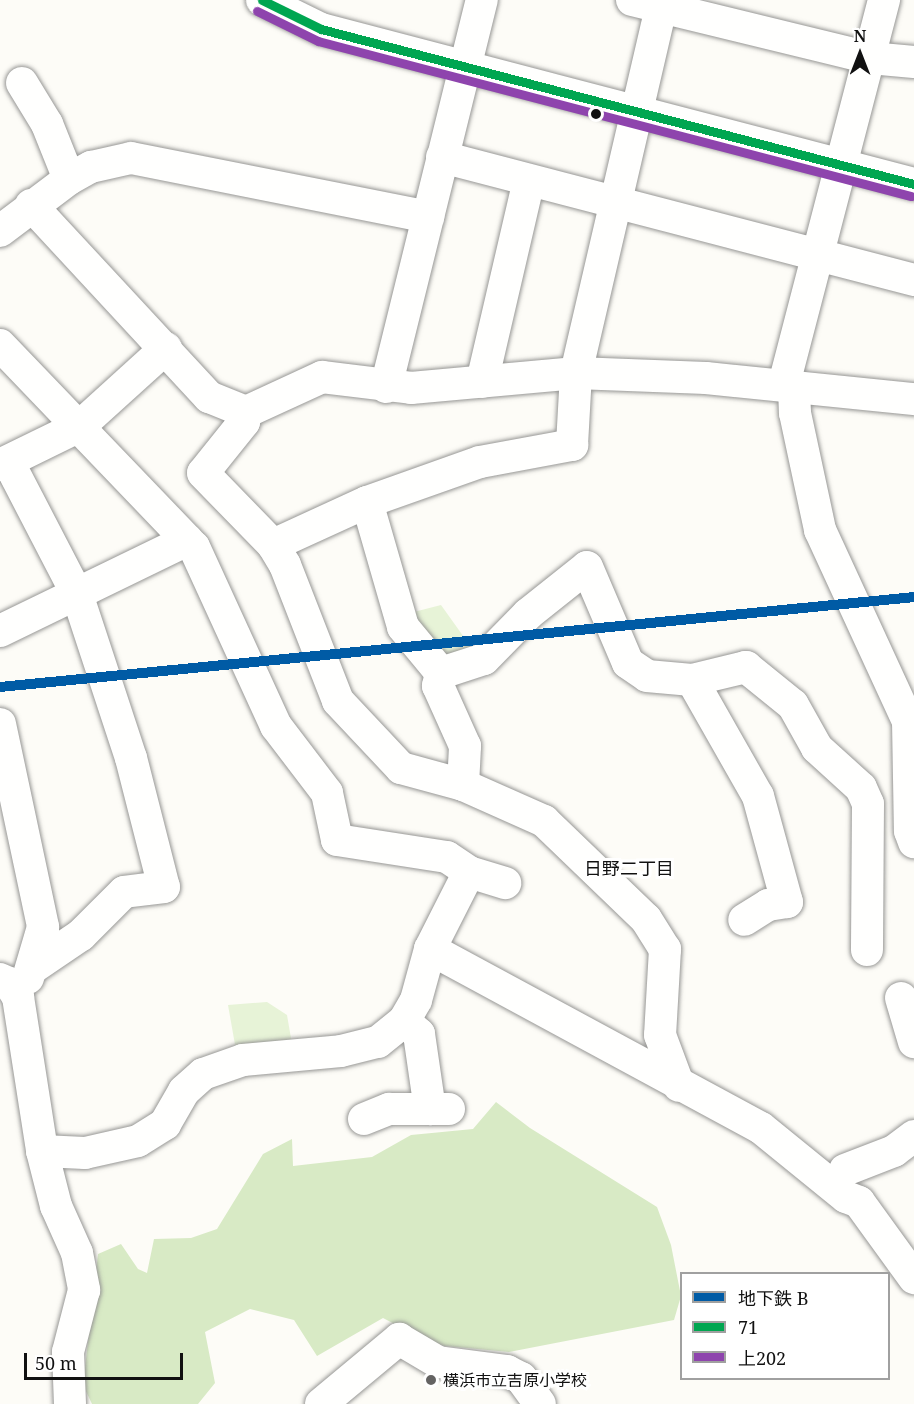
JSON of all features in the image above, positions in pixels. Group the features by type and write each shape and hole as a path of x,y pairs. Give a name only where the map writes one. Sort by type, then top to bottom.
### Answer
{"street":[{"path":"262,0 321,29 638,109 914,184"},
{"path":"386,387 482,0"},
{"path":"884,0 789,385 820,530 908,721 910,831 914,842"},
{"path":"273,545 367,502 480,462 572,445 576,373 638,109 652,2 870,58 914,62"},
{"path":"22,83 47,124 69,179"},
{"path":"442,157 914,280"},
{"path":"0,231 31,205 69,179 91,167 131,158 428,217"},
{"path":"482,382 529,180"},
{"path":"31,205 209,397 246,412 322,377 386,387 482,382 576,373 789,385 914,399"},
{"path":"0,345 187,540 276,726 327,793 337,840 447,857 469,872 505,883"},
{"path":"70,1404 68,1352 84,1290 77,1253 56,1206 42,1151 9,988 34,967 81,935 124,892 164,887 131,758 77,594 4,464 80,426 166,348"},
{"path":"246,412 244,422 203,473 273,545 338,701 401,768 463,785 544,821 646,919 664,949 660,1035 679,1086"},
{"path":"367,502 403,627 441,673"},
{"path":"0,632 187,540"},
{"path":"441,673 484,659 528,614 587,567 628,663 646,676 692,680 746,667 793,705 817,748 861,788 868,804 867,950"},
{"path":"441,673 438,686 465,746 463,785"},
{"path":"692,680 758,796 787,902 768,905 744,920"},
{"path":"0,724 43,927 34,967"},
{"path":"42,1151 85,1152 138,1141 165,1124 184,1091 203,1074 243,1060 341,1051 378,1042 404,1021 416,1000 430,949 469,872"},
{"path":"430,949 679,1086 761,1128 846,1197 859,1202 914,1278"},
{"path":"901,998 914,1042"},
{"path":"364,1119 389,1109 439,1109 419,1034 404,1021"},
{"path":"845,1170 894,1151 914,1136"},
{"path":"321,1404 399,1339 438,1362 507,1371 521,1378 540,1404"}],"green space":[{"path":"441,605 476,654 442,667 406,614"},
{"path":"267,1002 287,1015 293,1050 237,1056 228,1005"},
{"path":"496,1102 530,1128 657,1207 671,1245 680,1291 674,1320 509,1352 435,1345 383,1318 317,1356 294,1320 250,1309 205,1332 215,1383 198,1404 92,1404 83,1385 98,1254 121,1244 138,1269 147,1273 154,1239 191,1238 217,1229 263,1154 292,1139 293,1166 372,1157 411,1135 473,1129"}],"metro line":[{"name":"B","path":"0,687 914,597"}],"transit line":[{"name":"71","path":"262,0 321,29 914,184"},
{"name":"上202","path":"257,11 318,41 911,196"}],"place":[{"name":"横浜市立吉原小学校","path":"431,1380"}],"district":[{"name":"日野二丁目","path":"629,868"}]}
